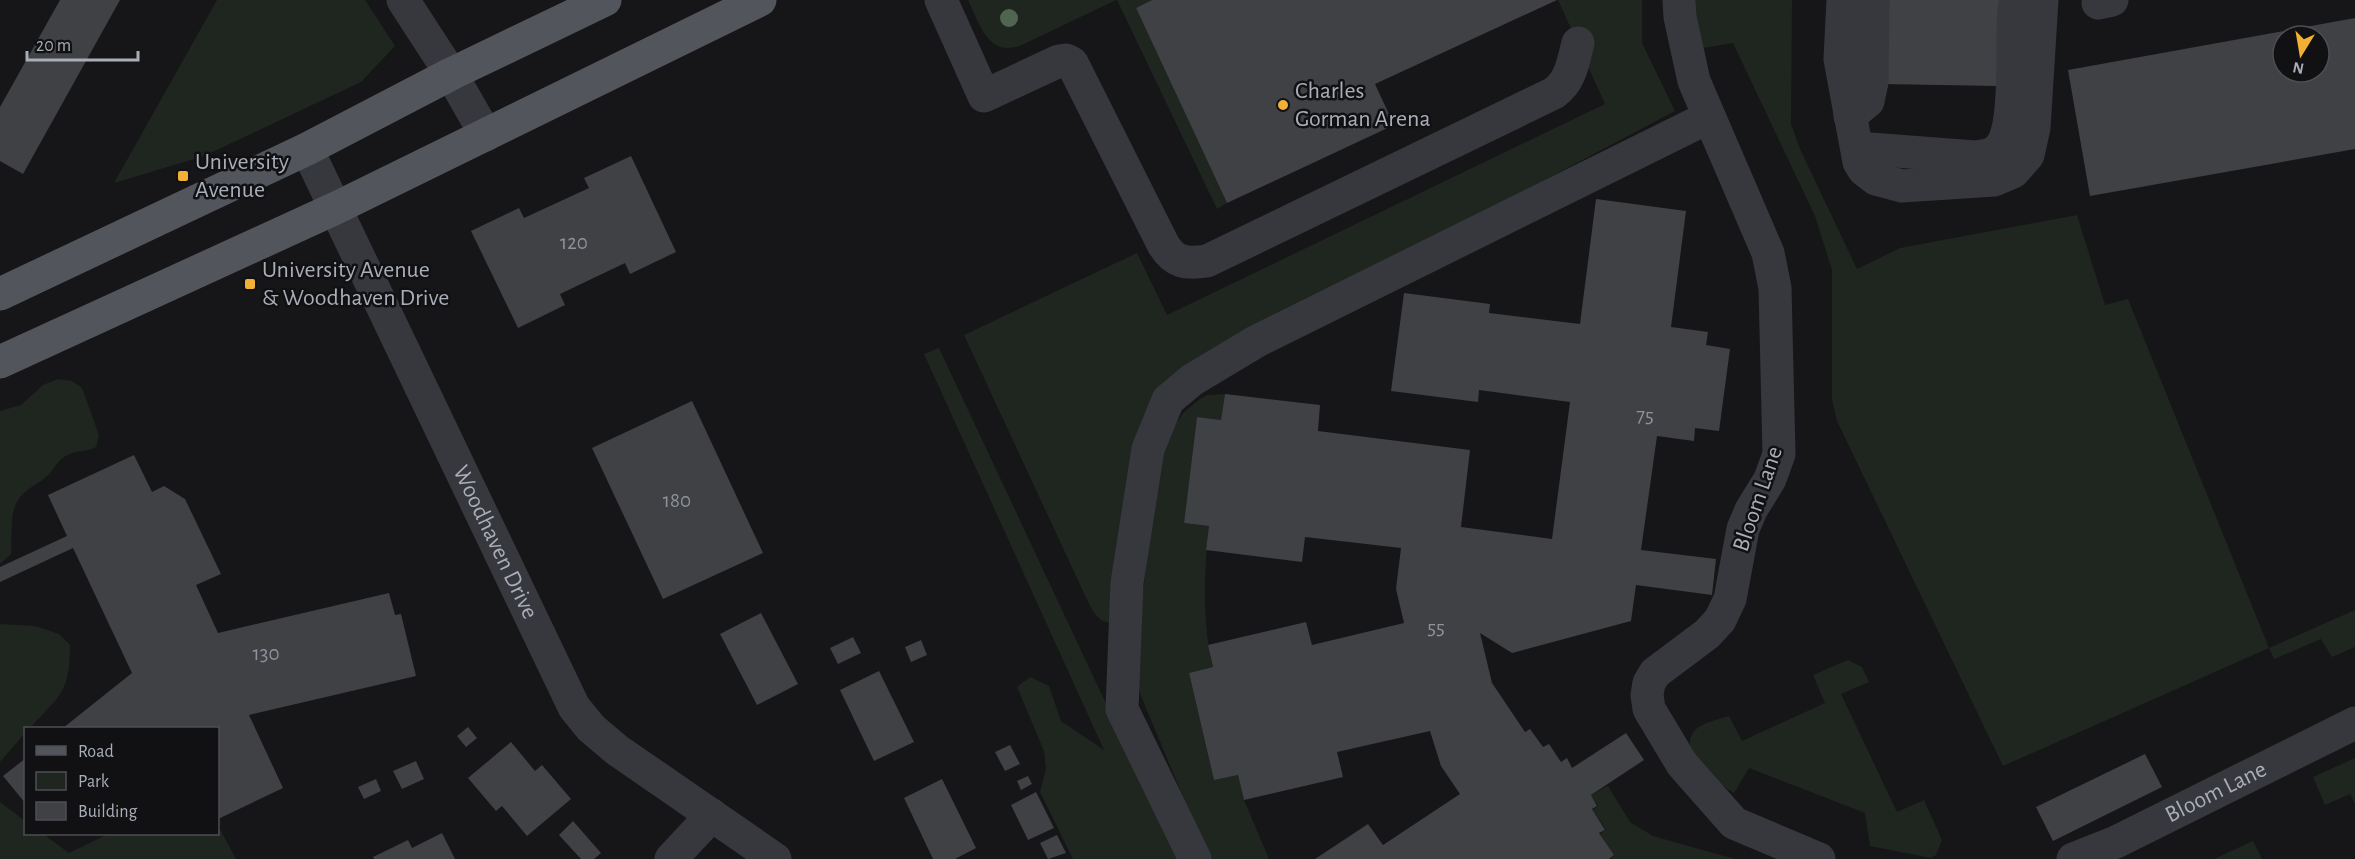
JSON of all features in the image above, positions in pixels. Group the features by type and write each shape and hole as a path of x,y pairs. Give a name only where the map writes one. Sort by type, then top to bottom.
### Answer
{"main road":[{"path":"0,294 307,149 451,74 605,0"},
{"path":"0,362 336,208 760,0"}],"street":[{"path":"403,0 451,74 486,135"},
{"path":"941,0 984,96 1059,61 1066,60 1072,63 1163,244 1176,260 1188,264 1207,261 1554,93 1569,77 1578,43"},
{"name":"Bloom Lane","path":"1679,0 1680,17 1694,81 1768,253 1775,288 1779,454 1770,479 1751,510 1743,529 1730,599 1719,620 1707,634 1655,673 1648,683 1649,709 1682,764 1734,823 1819,859"},
{"path":"1843,0 1840,59 1859,162 1864,170 1876,179 1895,185 1994,180 2013,172 2028,154 2034,128 2042,0"},
{"path":"1850,116 1868,101 1872,82 1873,0"},
{"path":"1857,148 1975,157 1993,153 2001,146 2008,129 2012,98 2016,0"},
{"path":"1195,859 1122,709 1126,583 1148,449 1168,400 1192,381 1257,341 1709,117"},
{"name":"Woodhaven Drive","path":"307,149 574,707 602,739 775,859"},
{"name":"Bloom Lane","path":"2073,859 2116,842 2355,723"},
{"path":"671,859 712,815"}],"green space":[{"path":"217,0 365,0 395,46 361,82 204,156 114,183"},
{"path":"968,0 1116,0 1012,48 994,44 987,37"},
{"path":"1117,0 1152,0 1136,8 1227,203 1217,209"},
{"path":"1558,0 1642,0 1642,43 1675,111 1178,374 1157,390 1143,417 1129,492 1114,621 1102,620 1089,604 964,335 1137,253 1167,315 1605,104"},
{"path":"1696,0 1792,0 1791,124 1800,149 1857,269 1900,248 2077,215 2105,305 2128,299 2269,648 2003,766 1837,421 1832,400 1832,270 1815,216 1733,43 1703,48 1696,34"},
{"path":"939,348 1179,859 1073,859 1040,792 1046,769 1044,751 1017,687 1030,677 1049,686 1061,721 1104,750 924,354"},
{"path":"58,379 72,381 82,388 99,435 96,447 66,456 47,476 19,499 13,513 11,554 0,564 0,411 21,405 43,385"},
{"path":"1225,394 1221,420 1197,417 1184,523 1209,526 1205,597 1209,651 1213,667 1189,673 1214,780 1238,775 1244,800 1269,859 1209,859 1141,696 1136,678 1137,641 1155,494 1165,440 1184,412 1200,399 1208,395"},
{"path":"2355,610 2355,647 2332,657 2321,639 2274,659 2269,648"},
{"path":"0,624 35,626 59,634 70,645 70,661 65,684 56,700 31,727 24,727 24,734 0,762"},
{"path":"1848,660 1862,667 1869,682 1841,694 1897,812 1924,800 1942,840 1936,855 1931,858 1870,846 1865,813 1749,768 1734,793 1708,771 1692,749 1690,741 1694,731 1710,722 1729,716 1742,741 1825,703 1813,675"},
{"path":"2355,758 2355,804 2350,794 2325,805 2313,777"},
{"path":"1608,786 1630,822 1653,836 1735,859 1610,859 1614,856 1600,834 1606,830 1593,810 1598,806 1591,795"},
{"path":"0,802 24,820 24,835 44,835 69,853 106,835 219,835 219,830 236,859 0,859"},
{"path":"2253,841 2262,859 2214,859"}],"building":[{"path":"60,0 120,0 23,174 0,161 0,107"},
{"name":"Charles Gorman Arena","path":"1152,0 1557,0 1375,84 1394,125 1227,203 1136,8"},
{"path":"1883,0 2004,0 1998,86 1882,84"},
{"path":"2355,18 2355,149 2090,196 2068,70 2271,33 2271,84 2331,84 2331,24 2322,24"},
{"path":"631,156 676,252 630,274 625,263 560,294 565,305 518,328 471,231 519,208 524,218 589,188 584,178"},
{"path":"1596,199 1686,211 1671,327 1708,332 1706,345 1730,349 1719,431 1695,428 1694,441 1657,436 1641,550 1716,559 1712,595 1636,585 1631,621 1512,653 1480,633 1492,683 1525,732 1530,729 1543,747 1549,744 1561,762 1567,758 1572,768 1626,733 1644,760 1591,795 1597,806 1592,809 1605,830 1599,833 1614,855 1609,859 1315,859 1368,824 1383,845 1460,794 1441,766 1430,731 1337,752 1343,777 1244,800 1238,775 1214,780 1189,673 1213,667 1208,645 1306,622 1312,645 1404,623 1396,589 1401,548 1305,537 1302,562 1206,550 1209,526 1184,523 1197,417 1221,420 1225,394 1320,405 1318,431 1470,450 1461,527 1552,539 1570,402 1479,390 1478,402 1391,391 1404,293 1490,304 1489,313 1580,324"},
{"path":"692,401 763,553 663,599 592,448"},
{"path":"134,455 152,492 164,486 185,499 221,574 196,585 218,633 389,593 395,615 401,614 416,676 249,715 283,788 219,819 219,727 64,727 132,673 73,548 0,582 0,567 67,536 48,495"},
{"path":"761,613 798,684 757,705 720,634"},
{"path":"853,637 861,653 838,664 830,648"},
{"path":"921,640 927,655 911,662 905,647"},
{"path":"879,671 914,742 874,761 840,690"},
{"path":"468,727 477,738 466,747 457,736"},
{"path":"511,742 535,771 542,765 571,799 527,836 502,806 496,811 468,778"},
{"path":"1010,745 1020,764 1005,771 995,752"},
{"path":"2145,754 2162,787 2053,841 2036,807"},
{"path":"24,760 24,802 3,776"},
{"path":"416,761 424,779 402,789 393,771"},
{"path":"1028,776 1032,784 1021,790 1017,781"},
{"path":"376,779 381,791 364,799 358,787"},
{"path":"942,779 976,848 955,859 933,859 904,798"},
{"path":"1036,792 1054,828 1028,840 1011,805"},
{"path":"573,821 601,853 594,859 581,859 559,835"},
{"path":"442,833 455,859 374,859 373,857 408,840 412,848"},
{"path":"1057,835 1066,853 1048,859 1040,843"}],"place":[{"name":"Charles Gorman Arena","path":"1283,105"},
{"name":"University Avenue","path":"183,176"},
{"name":"University Avenue & Woodhaven Drive","path":"250,284"}]}
